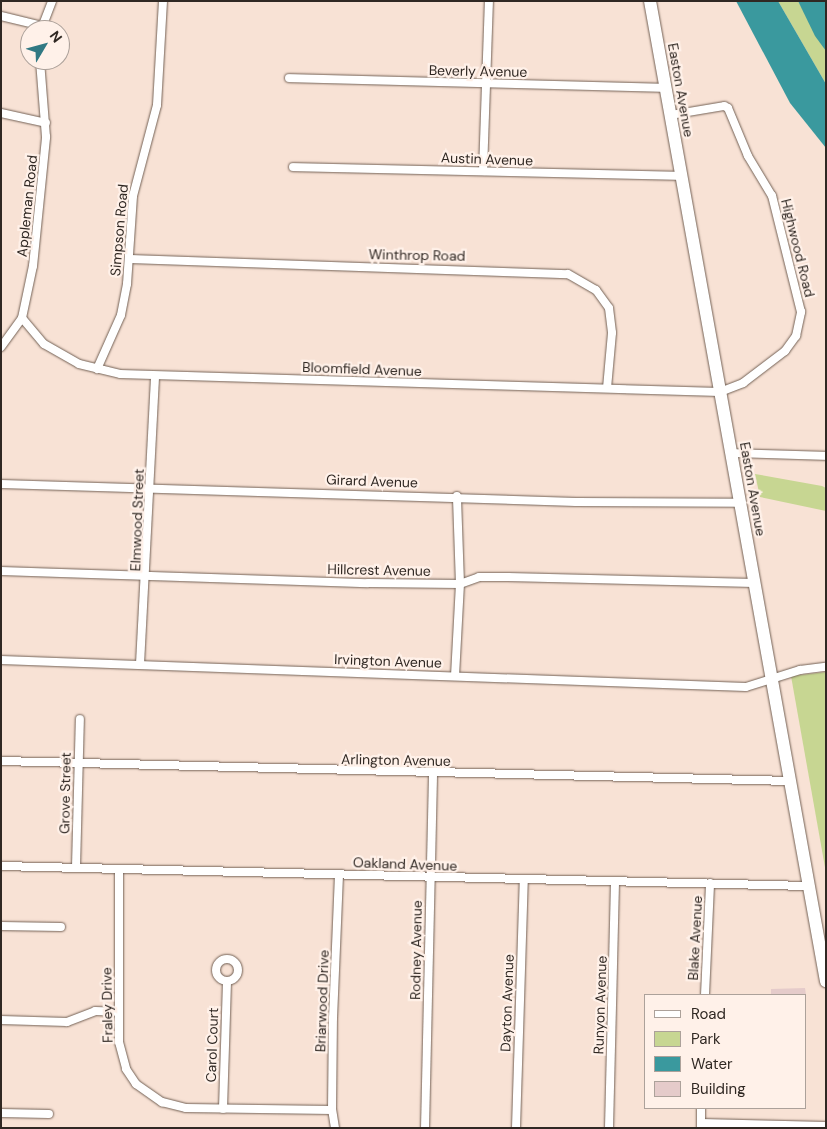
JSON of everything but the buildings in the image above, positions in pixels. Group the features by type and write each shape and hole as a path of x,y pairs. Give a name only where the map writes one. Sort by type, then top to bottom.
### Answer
{"main road":[{"name":"Easton Avenue","path":"650,1 826,981"}],"street":[{"path":"45,20 52,1"},
{"name":"Simpson Road","path":"97,369 120,314 130,258 133,196 158,105 163,1"},
{"path":"483,171 489,1"},
{"path":"1,16 20,22"},
{"name":"Appleman Road","path":"1,347 22,318 34,266 46,122 41,70"},
{"name":"Beverly Avenue","path":"289,78 666,88"},
{"name":"Highwood Road","path":"670,114 724,106 728,108 748,156 772,196 801,312 796,336 784,352 743,383 720,392"},
{"path":"1,113 46,122"},
{"name":"Austin Avenue","path":"292,167 682,176"},
{"name":"Winthrop Road","path":"130,258 568,274 596,290 609,308 612,333 607,388"},
{"name":"Bloomfield Avenue","path":"22,318 44,344 97,369 155,376 720,392"},
{"name":"Elmwood Street","path":"140,664 147,576 155,376"},
{"path":"731,453 826,456"},
{"name":"Girard Avenue","path":"1,484 741,503"},
{"path":"455,676 460,584 457,496"},
{"name":"Hillcrest Avenue","path":"1,571 460,584 479,577 754,583"},
{"name":"Irvington Avenue","path":"1,660 746,687 772,681 800,670 826,667"},
{"name":"Grove Street","path":"76,867 80,719"},
{"name":"Arlington Avenue","path":"1,761 790,781"},
{"name":"Rodney Avenue","path":"425,1128 433,773"},
{"name":"Oakland Avenue","path":"1,866 615,883 809,886"},
{"name":"Fraley Drive","path":"119,870 119,1012 121,1055 136,1084 172,1106 223,1109 332,1110"},
{"name":"Briarwood Drive","path":"335,1128 332,1110 339,874"},
{"name":"Dayton Avenue","path":"516,1128 524,880"},
{"name":"Runyon Avenue","path":"609,1128 615,883"},
{"name":"Blake Avenue","path":"705,994 710,883"},
{"path":"1,926 61,927"},
{"name":"Carol Court","path":"223,1109 226,982"},
{"path":"1,1020 67,1022 95,1011 119,1012"},
{"path":"701,1109 701,1126 826,1126"},
{"path":"1,1113 49,1114"}],"green space":[{"path":"778,1 798,1 826,51 826,84"},
{"path":"755,474 826,488 826,511 760,497"},
{"path":"826,672 826,873 791,676"}],"water":[{"path":"736,1 778,1 826,84 826,148 790,103"},
{"path":"798,1 826,1 826,51 815,36"}]}
